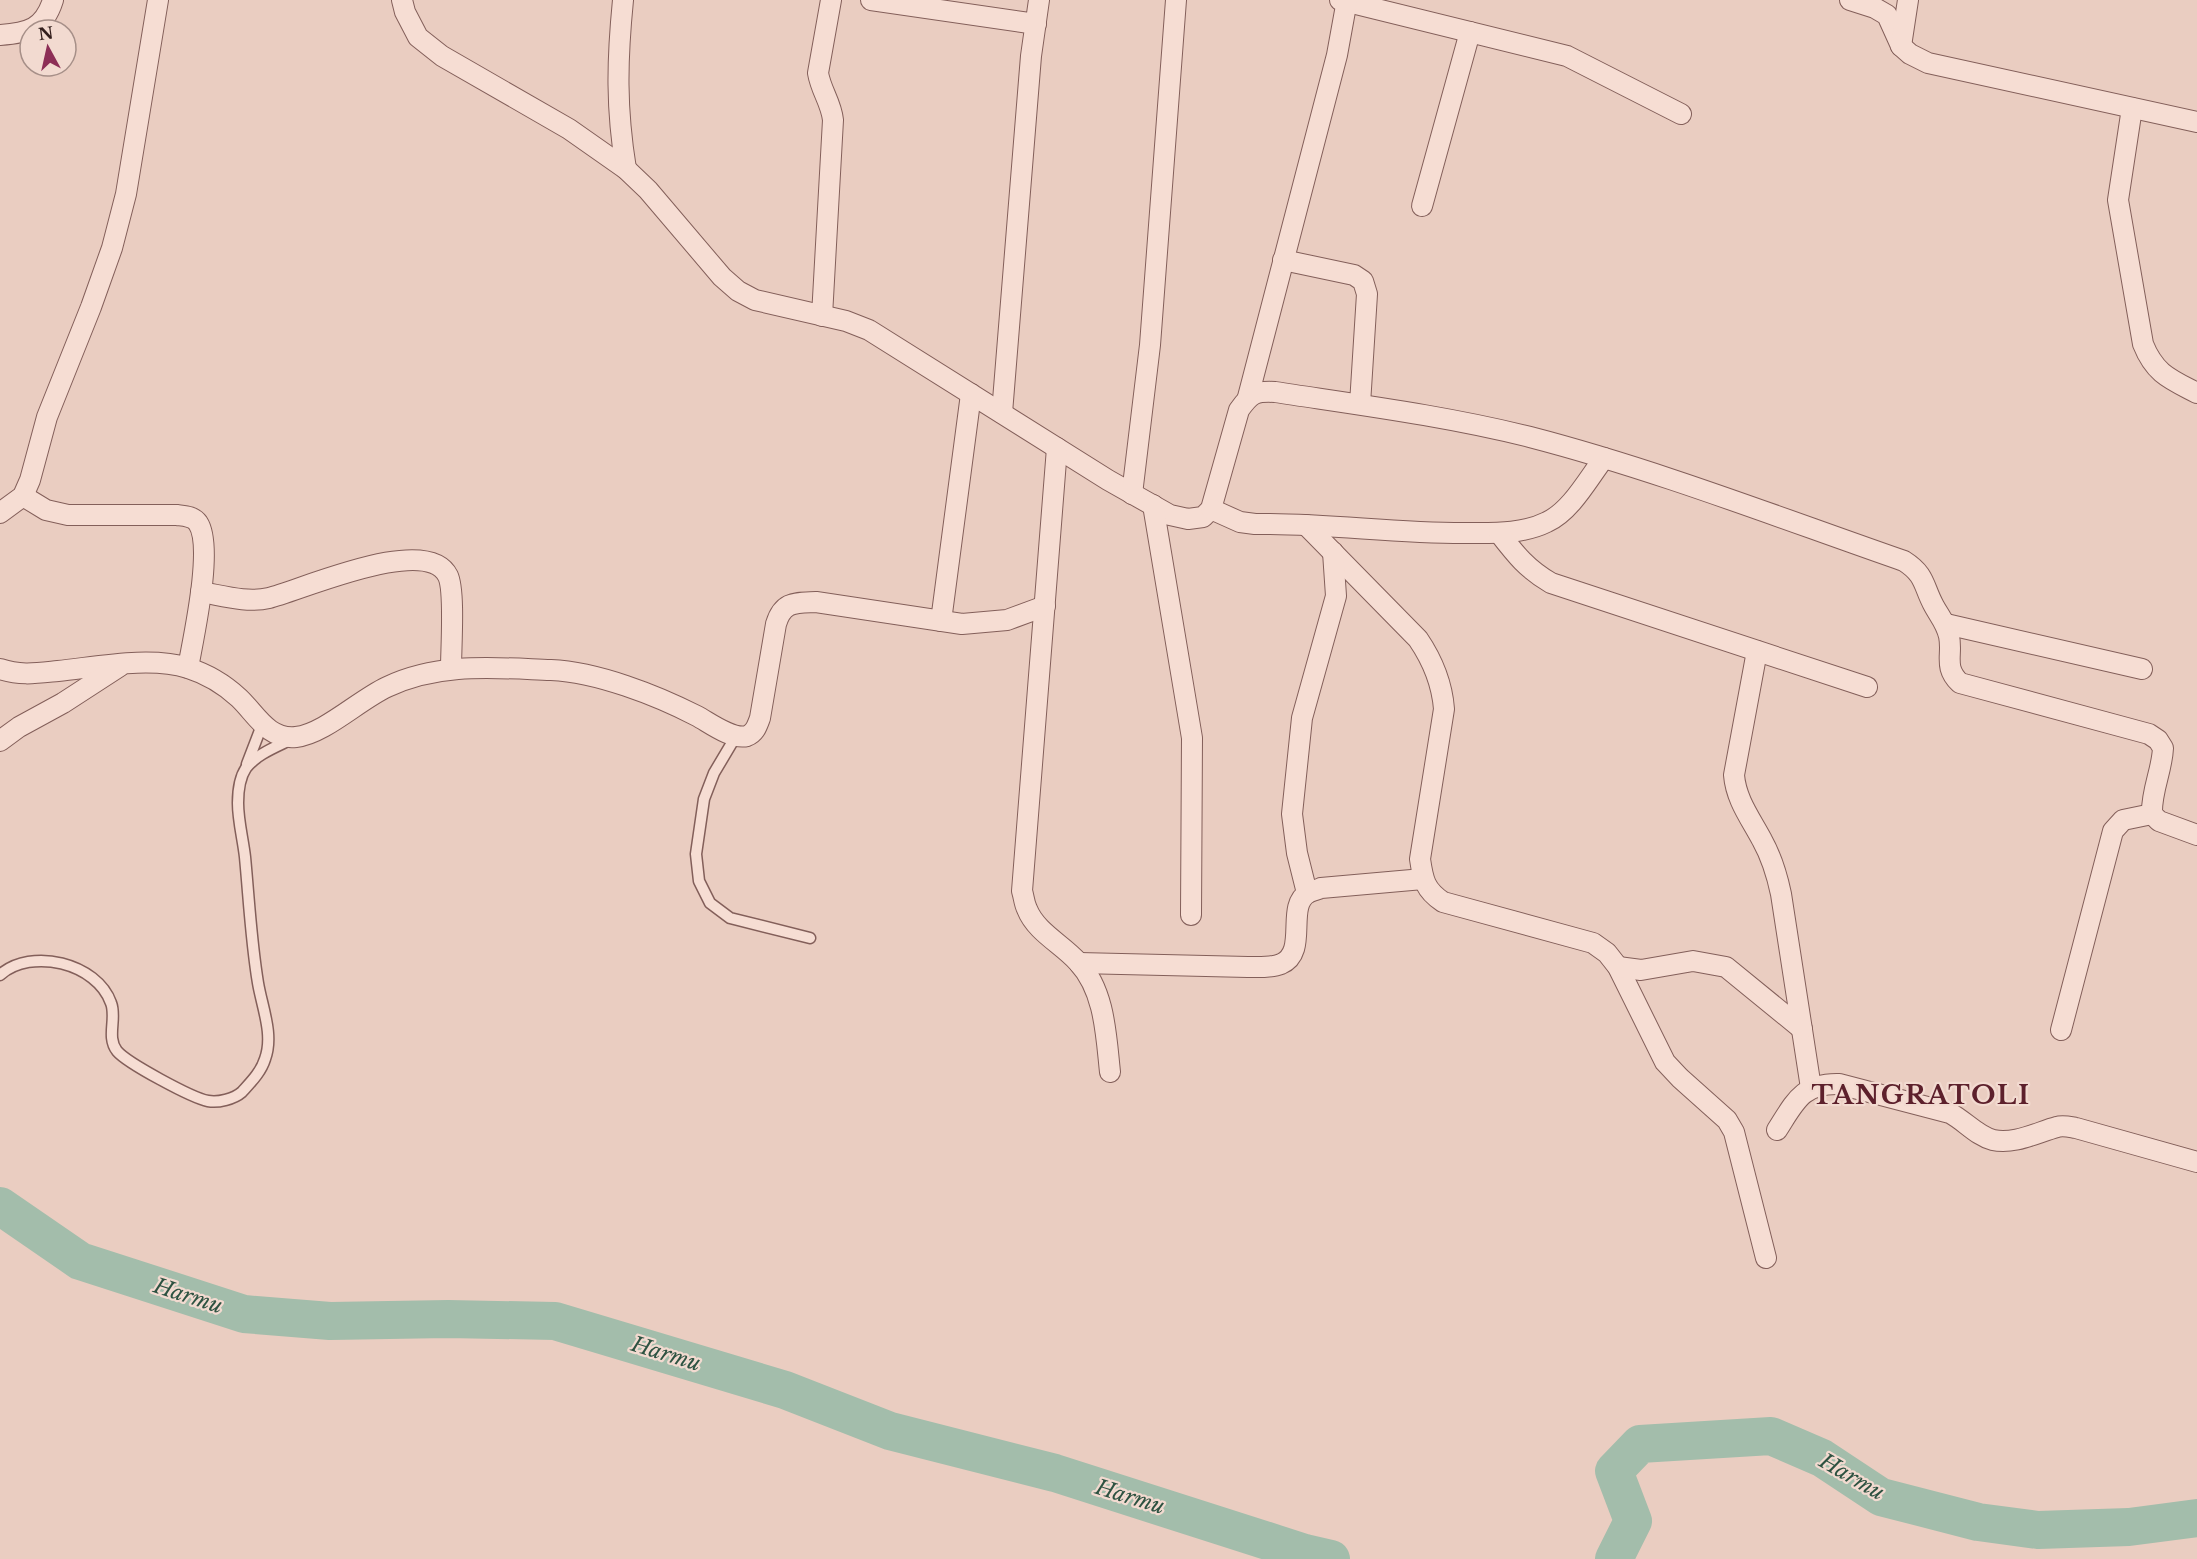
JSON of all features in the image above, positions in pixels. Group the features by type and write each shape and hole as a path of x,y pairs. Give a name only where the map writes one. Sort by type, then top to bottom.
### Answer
{"street":[{"path":"0,34 21,33 41,24 53,0"},
{"path":"0,513 23,496 30,480 47,417 112,248 128,183 158,0"},
{"path":"402,0 405,12 418,37 442,56 569,129 626,169 648,190 722,277 738,291 755,300 846,321 869,330 1057,448 1170,515 1188,519 1203,517 1211,509 1239,410 1248,398 1259,391 1360,404 1490,428 1604,458 1904,561 1916,568 1924,579 1934,606 1946,624 1949,638 1949,665 1953,676 1960,683 2148,734 2158,740 2163,748 2163,761 2151,799 2152,814 2159,821 2197,834"},
{"path":"623,0 617,77 619,126 626,169"},
{"path":"822,316 833,120 830,101 820,83 818,74 831,0"},
{"path":"871,0 1036,24"},
{"path":"1002,413 1031,56 1040,0"},
{"path":"1132,494 1150,345 1176,0"},
{"path":"1850,0 1875,8 1887,15 1901,46 1910,54 1928,63 2197,123"},
{"path":"1901,46 1908,0"},
{"path":"1248,398 1336,55 1345,1 1567,56 1681,114"},
{"path":"1422,206 1470,32"},
{"path":"2132,108 2118,200 2143,344 2150,360 2164,376 2197,393"},
{"path":"1283,260 1354,275 1363,281 1367,294 1360,404"},
{"path":"941,621 971,394"},
{"path":"1057,448 1022,891 1027,911 1041,930 1079,963 1095,989 1103,1013 1110,1072"},
{"path":"1211,509 1240,522 1445,534 1499,533 1529,529 1548,522 1560,513 1604,458"},
{"path":"23,496 46,510 68,515 189,516 197,521 202,532 201,592 188,668"},
{"path":"1153,505 1192,738 1191,915"},
{"path":"1306,525 1418,639 1430,657 1443,691 1444,709 1420,860 1423,879 1431,894 1443,902 1593,943 1607,953 1618,967 1665,1062 1727,1120 1734,1132 1766,1258"},
{"path":"1499,533 1519,560 1551,583 1866,687"},
{"path":"1307,893 1297,853 1292,814 1302,718 1336,596 1333,552"},
{"path":"201,592 247,600 270,598 370,566 401,561 424,561 438,566 447,575 449,582 451,668"},
{"path":"0,669 28,675 122,664 156,663 188,668 218,682 239,698 262,725 278,735 295,737 312,733 387,687 414,676 451,668 559,670 611,681 665,699 736,736 746,736 755,730 760,718 776,624 779,613 784,607 795,603 816,602 962,624 1007,620 1045,606"},
{"path":"1946,624 2142,669"},
{"path":"1757,651 1734,785 1775,868 1811,1088"},
{"path":"0,741 122,664"},
{"path":"2061,1030 2113,831 2123,820 2152,814"},
{"path":"1079,963 1248,967 1281,964 1291,957 1296,942 1300,900 1307,893 1321,888 1423,879"},
{"path":"1618,967 1641,970 1693,961 1726,967 1802,1029"},
{"path":"1777,1130 1797,1099 1811,1088 1823,1083 1839,1084 1950,1113 1964,1120 1983,1136 1996,1141 2011,1140 2060,1126 2076,1128 2197,1162"}],"lane":[{"path":"0,975 28,960 67,965 86,973 107,993 114,1017 111,1030 112,1040 116,1050 127,1059 189,1095 209,1102 224,1101 239,1094 258,1074 266,1058 268,1042 253,950 238,805 239,788 262,725"},
{"path":"736,736 714,773 704,799 696,854 699,881 710,903 730,918 810,938"},
{"path":"245,769 256,758 295,737"}],"waterway":[{"name":"Harmu","path":"0,1206 80,1261 244,1314 330,1321 448,1319 555,1321 785,1390 890,1431 1055,1473 1305,1553 1331,1559"},
{"name":"Harmu","path":"1614,1559 1633,1521 1614,1471 1640,1444 1771,1436 1822,1458 1881,1497 1978,1522 2038,1530 2129,1527 2197,1518"}],"district":[{"name":"TANGRATOLI","path":"1921,1095"}]}
